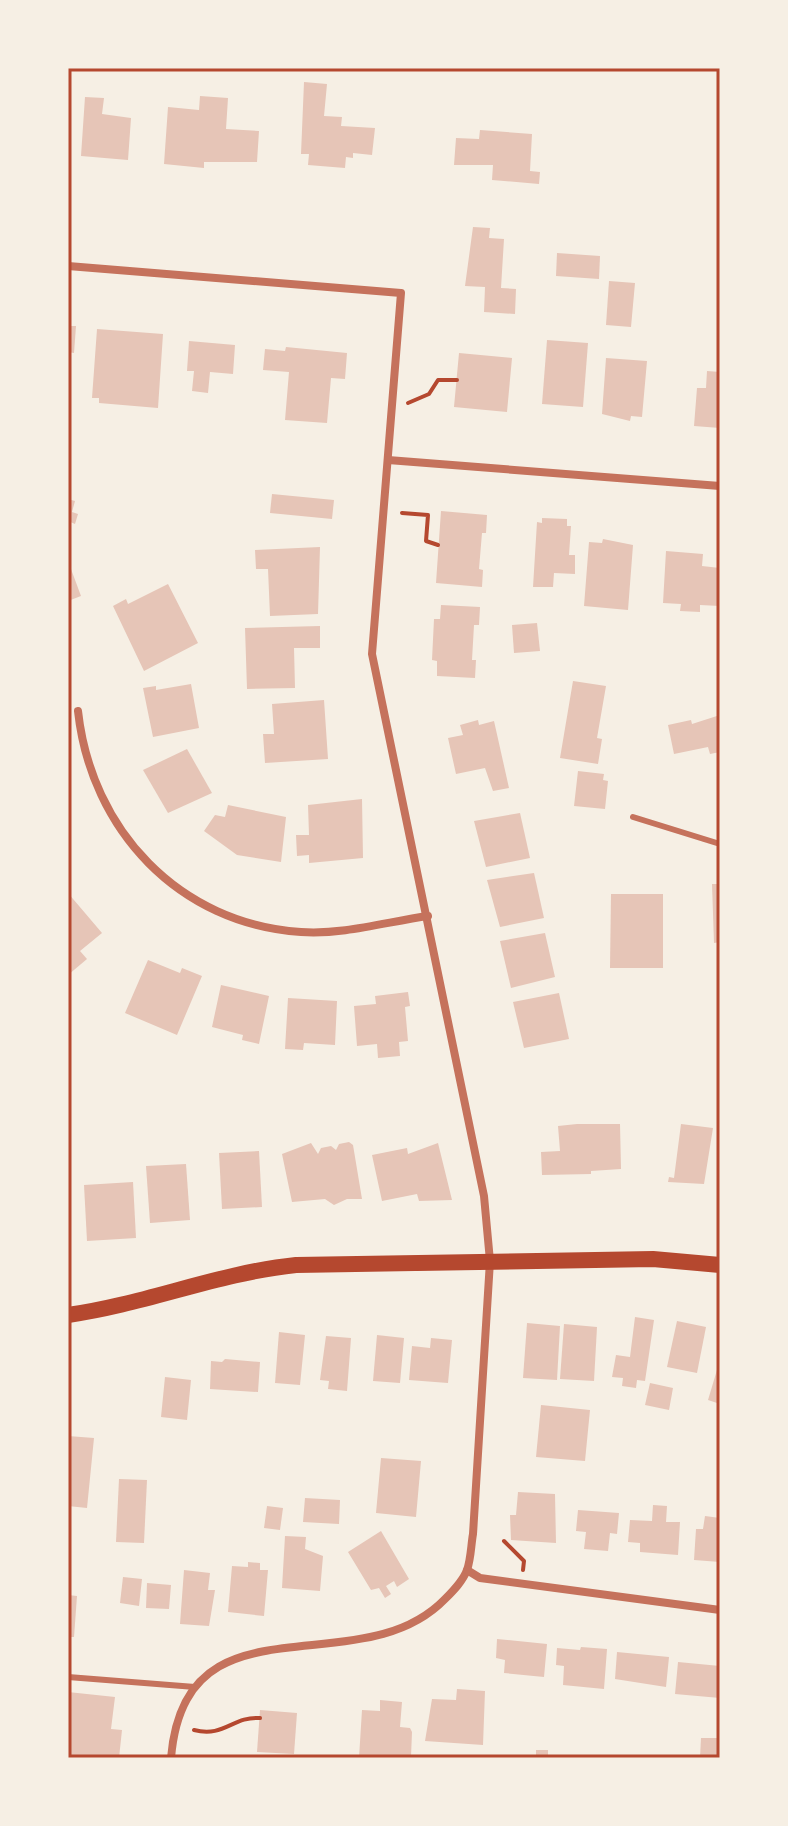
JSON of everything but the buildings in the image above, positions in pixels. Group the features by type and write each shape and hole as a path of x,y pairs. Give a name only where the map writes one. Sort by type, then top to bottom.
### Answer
{"main road":[{"path":"68,1315 106,1310 245,1270 296,1265 653,1259 720,1265"}],"street":[{"path":"68,266 401,293 372,654 484,1196 490,1261 473,1534 467,1570 438,1606 400,1631 378,1638 258,1651 223,1664 195,1687 182,1708 173,1731 171,1758"},
{"path":"388,460 720,486"},
{"path":"78,711 88,768 118,829 139,856 193,899 256,925 301,932 335,931 428,916"},
{"path":"467,1570 480,1578 720,1610"}],"lane":[{"path":"633,817 720,844"},
{"path":"68,1677 195,1687"}],"path":[{"path":"392,407 429,394 438,380 457,380"},
{"path":"402,513 428,515 426,541 438,545"},
{"path":"504,1541 524,1561 522,1584"},
{"path":"193,1730 221,1732 248,1717 260,1718"}]}
